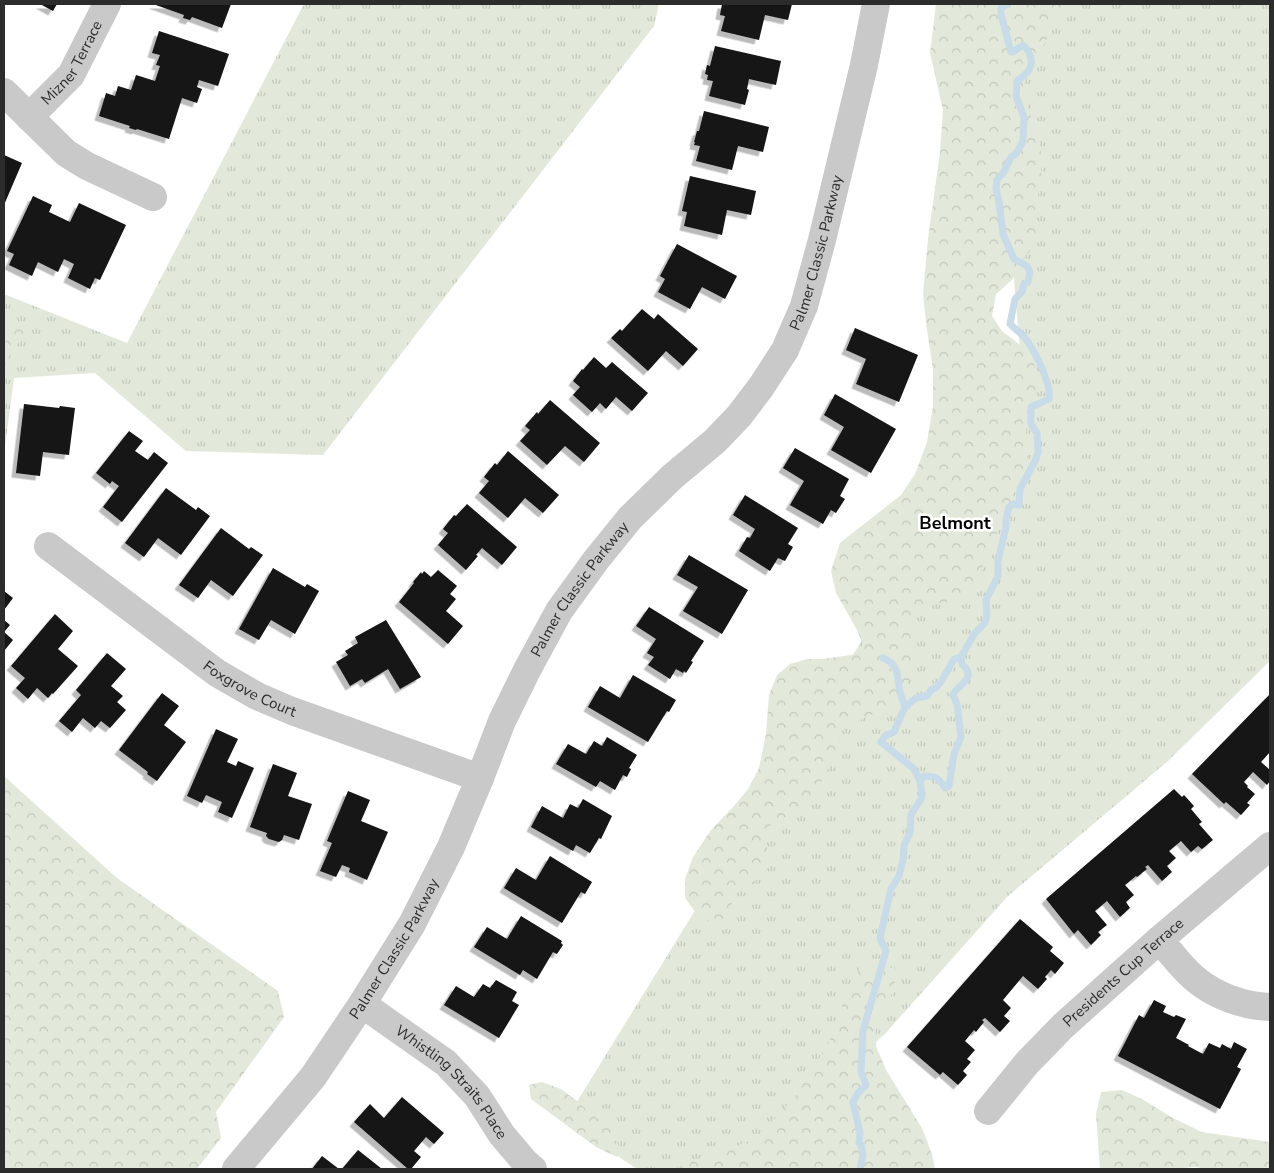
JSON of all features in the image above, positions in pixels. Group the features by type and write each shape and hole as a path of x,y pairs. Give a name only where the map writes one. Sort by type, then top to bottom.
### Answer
{"street":[{"name":"Mizner Terrace","path":"29,117 71,75 107,4"},
{"name":"Palmer Classic Parkway","path":"236,1169 313,1077 412,924 451,847 502,721 559,611 596,560 630,518 715,441 739,416 785,350 804,306 822,240 864,65 876,4"},
{"path":"4,92 66,152 87,166 153,197"},
{"name":"Foxgrove Court","path":"48,546 217,673 258,696 292,711 480,778"},
{"name":"Presidents Cup Terrace","path":"988,1111 1027,1063 1063,1026 1159,940 1270,846"},
{"path":"1159,940 1194,978 1214,992 1235,1000 1270,1007"},
{"name":"Whistling Straits Place","path":"362,1004 446,1063 477,1096 502,1135 533,1169"}],"green space":[{"path":"304,4 659,4 654,26 323,455 186,451 95,373 14,378 4,454 4,294 127,343"},
{"path":"936,4 1063,4 1041,53 1028,71 1024,87 1027,106 1039,138 1042,163 1035,212 1036,232 1031,250 1018,264 1013,279 996,294 992,316 1002,331 1032,357 1036,372 1036,392 1028,409 1026,433 1028,460 1015,486 1011,507 988,548 981,572 972,590 957,600 921,609 912,622 916,659 910,679 898,697 887,708 845,727 840,734 838,750 825,777 795,814 777,820 766,829 768,868 756,883 736,890 726,921 711,922 696,913 685,898 685,879 693,857 711,830 748,789 759,768 766,734 769,695 777,675 790,664 807,659 823,659 857,654 863,645 857,630 836,593 831,571 840,543 901,495 915,474 927,442 933,406 933,370 923,293 940,152 943,110 930,53"},
{"path":"991,4 1270,4 1270,661 1168,761 1008,896 884,1035 774,1127 738,1169 637,1169 565,1121 927,535 1020,351"},
{"path":"4,322 27,332 11,354 4,369"},
{"path":"4,776 117,878 278,991 284,1017 216,1112 221,1138 197,1169 4,1169"},
{"path":"862,965 895,968 894,991 875,1018 876,1046 886,1070 922,1128 932,1154 935,1169 682,1169 688,1163 725,1152 760,1135 796,1095 833,1034 851,982"},
{"path":"542,1082 561,1089 610,1129 620,1148 617,1157 596,1147 531,1099 529,1085"},
{"path":"1122,1090 1202,1132 1270,1142 1270,1169 1211,1169 1194,1167 1175,1169 1100,1169 1096,1114 1101,1092"}],"building":[{"path":"40,4 57,4 53,11"},
{"path":"153,4 231,4 222,28 192,17 190,20 183,18 184,15"},
{"path":"722,4 792,4 788,20 765,15 759,40 721,31 725,16 720,15"},
{"path":"159,31 229,54 218,86 199,80 197,87 202,89 197,103 182,98 169,139 129,128 130,126 99,116 106,93 115,96 118,86 131,90 136,75 155,81 160,66 156,65 160,55 152,53"},
{"path":"715,46 781,61 776,85 749,79 747,89 749,90 745,105 709,96 713,81 707,80 708,75 705,74 707,65 710,66"},
{"path":"704,111 769,127 763,152 738,146 732,170 696,161 700,146 694,145 694,142"},
{"path":"4,155 22,163 4,205"},
{"path":"690,176 756,191 751,215 727,210 722,235 684,226 687,212 682,211"},
{"path":"33,196 52,205 49,212 70,222 79,203 126,225 100,280 95,278 90,289 68,278 74,264 64,259 58,272 38,262 32,276 9,265 14,254 7,251"},
{"path":"677,244 737,276 725,299 702,287 690,309 658,292 665,279 660,276"},
{"path":"642,309 654,319 658,314 698,349 683,366 666,351 648,371 611,338 620,329 622,331"},
{"path":"855,328 918,355 899,402 856,384 866,359 846,350"},
{"path":"594,357 606,368 612,362 648,393 632,411 616,397 606,409 600,403 592,412 573,395 580,387 573,381"},
{"path":"835,394 896,429 871,473 831,450 844,427 824,415"},
{"path":"550,400 600,443 584,462 565,446 547,465 520,441 530,430 525,426"},
{"path":"24,404 75,408 69,455 43,452 40,476 16,473"},
{"path":"129,431 143,441 135,451 148,460 154,452 168,463 122,522 103,507 119,486 112,481 110,484 96,473"},
{"path":"795,448 849,479 840,496 845,499 836,513 831,510 823,524 790,505 804,481 783,468"},
{"path":"508,451 559,495 543,513 525,498 508,518 479,493 489,481 484,477"},
{"path":"166,488 196,510 198,507 210,516 181,555 158,538 144,557 125,543"},
{"path":"745,495 798,528 788,544 793,547 785,561 778,558 770,571 739,551 747,537 750,538 755,529 733,515"},
{"path":"467,504 517,547 502,565 482,548 466,570 438,545 448,533 443,529 454,515 456,516"},
{"path":"221,528 249,549 251,547 263,555 233,596 211,580 198,598 179,585"},
{"path":"689,555 748,590 722,634 683,611 698,587 677,575"},
{"path":"273,568 305,587 307,584 319,591 295,634 271,620 259,640 239,629"},
{"path":"438,570 457,586 450,594 456,599 446,611 463,626 448,644 399,602 421,572 422,574 424,571 431,577"},
{"path":"4,591 13,598 4,610"},
{"path":"649,607 704,641 691,661 693,662 686,673 676,669 670,679 648,665 654,657 647,653 656,639 636,626"},
{"path":"55,614 73,631 58,649 78,666 48,698 37,688 28,699 16,688 25,678 11,666"},
{"path":"4,620 10,625 4,632"},
{"path":"386,620 421,677 400,689 388,669 365,683 362,679 350,686 336,662 348,655 345,651 358,643 355,637"},
{"path":"4,632 13,640 4,651"},
{"path":"107,653 126,669 111,686 123,696 117,702 126,710 110,728 101,721 95,728 83,718 72,732 59,721 81,695 76,690"},
{"path":"633,675 676,700 648,742 588,707 600,686 620,698"},
{"path":"162,693 179,706 164,725 186,742 157,781 119,750"},
{"path":"1270,694 1270,752 1261,762 1270,770 1270,781 1267,785 1253,772 1244,782 1255,794 1247,803 1250,805 1241,815 1226,802 1224,804 1192,774"},
{"path":"216,729 238,739 227,762 236,766 238,761 254,768 232,818 218,812 222,802 206,795 202,803 187,796"},
{"path":"607,737 637,755 629,768 631,769 627,777 623,775 615,790 600,781 596,787 556,764 568,744 586,754 594,741 602,746"},
{"path":"273,764 297,773 288,796 312,804 299,840 284,835 279,842 269,839 266,836 267,833 250,827"},
{"path":"1174,789 1182,797 1184,795 1194,806 1191,809 1202,822 1199,824 1213,840 1202,849 1198,846 1191,852 1181,841 1169,851 1176,858 1167,866 1172,872 1162,881 1148,865 1145,867 1147,869 1125,885 1134,895 1126,902 1130,908 1120,917 1107,901 1095,911 1107,925 1098,932 1101,935 1091,945 1078,930 1074,934 1046,899"},
{"path":"348,791 370,800 361,821 388,832 367,880 349,872 350,868 342,865 336,877 320,871 332,843 327,841"},
{"path":"583,799 612,816 601,839 599,838 590,853 576,845 573,851 531,827 542,806 563,818 570,804 578,808"},
{"path":"550,856 592,882 585,894 581,892 562,923 504,888 516,868 536,880"},
{"path":"521,916 562,941 563,945 557,954 553,952 537,979 523,970 520,975 474,947 487,927 507,939"},
{"path":"1020,919 1053,947 1050,951 1064,963 1055,974 1051,970 1045,977 1047,979 1038,989 1023,976 1003,1000 1011,1008 1004,1016 1010,1021 1000,1032 985,1018 982,1020 984,1022 976,1032 974,1030 965,1041 975,1050 967,1059 971,1062 963,1071 967,1075 958,1085 943,1072 940,1075 907,1047"},
{"path":"496,980 517,992 512,1001 519,1005 499,1038 444,1005 456,986 474,997 483,984 490,988"},
{"path":"1154,1000 1166,1006 1163,1012 1174,1017 1176,1015 1186,1019 1176,1038 1203,1054 1209,1043 1220,1048 1222,1044 1231,1049 1234,1042 1247,1049 1237,1067 1241,1069 1220,1109 1118,1056 1139,1015 1144,1018"},
{"path":"402,1097 444,1133 434,1144 426,1137 414,1151 421,1157 411,1169 408,1169 354,1122 370,1104 384,1118"},
{"path":"358,1150 382,1169 342,1169"},
{"path":"322,1156 339,1169 312,1169"}],"waterway":[{"path":"860,1169 863,1155 859,1143 860,1133 853,1102 866,1085 861,1072 863,1031 886,951 880,938 891,889 899,876 904,845 910,833 911,815 922,797 920,781 924,776 932,776 939,780 945,788 949,786 954,754 961,737 957,704 953,695 965,681 968,674 967,669 962,664 961,657 974,634 984,624 986,619 986,600 998,576 998,561 1009,507 1013,504 1019,505 1020,489 1038,452 1037,433 1031,424 1031,407 1049,399 1048,385 1033,350 1025,338 1010,324 1015,299 1022,292 1024,284 1028,282 1030,272 1027,266 1014,259 1003,234 996,188 997,180 1023,141 1024,117 1016,96 1017,81 1026,73 1030,67 1031,60 1029,52 1023,45 1011,52 1001,14 1001,8 1007,4"},
{"path":"920,781 914,769 881,742 885,736 894,732 905,707 916,698 927,696 931,690 937,687 954,659 961,657"},
{"path":"883,658 893,664 897,672 900,694 905,707"}],"district":[{"name":"Belmont","path":"955,523"}]}
